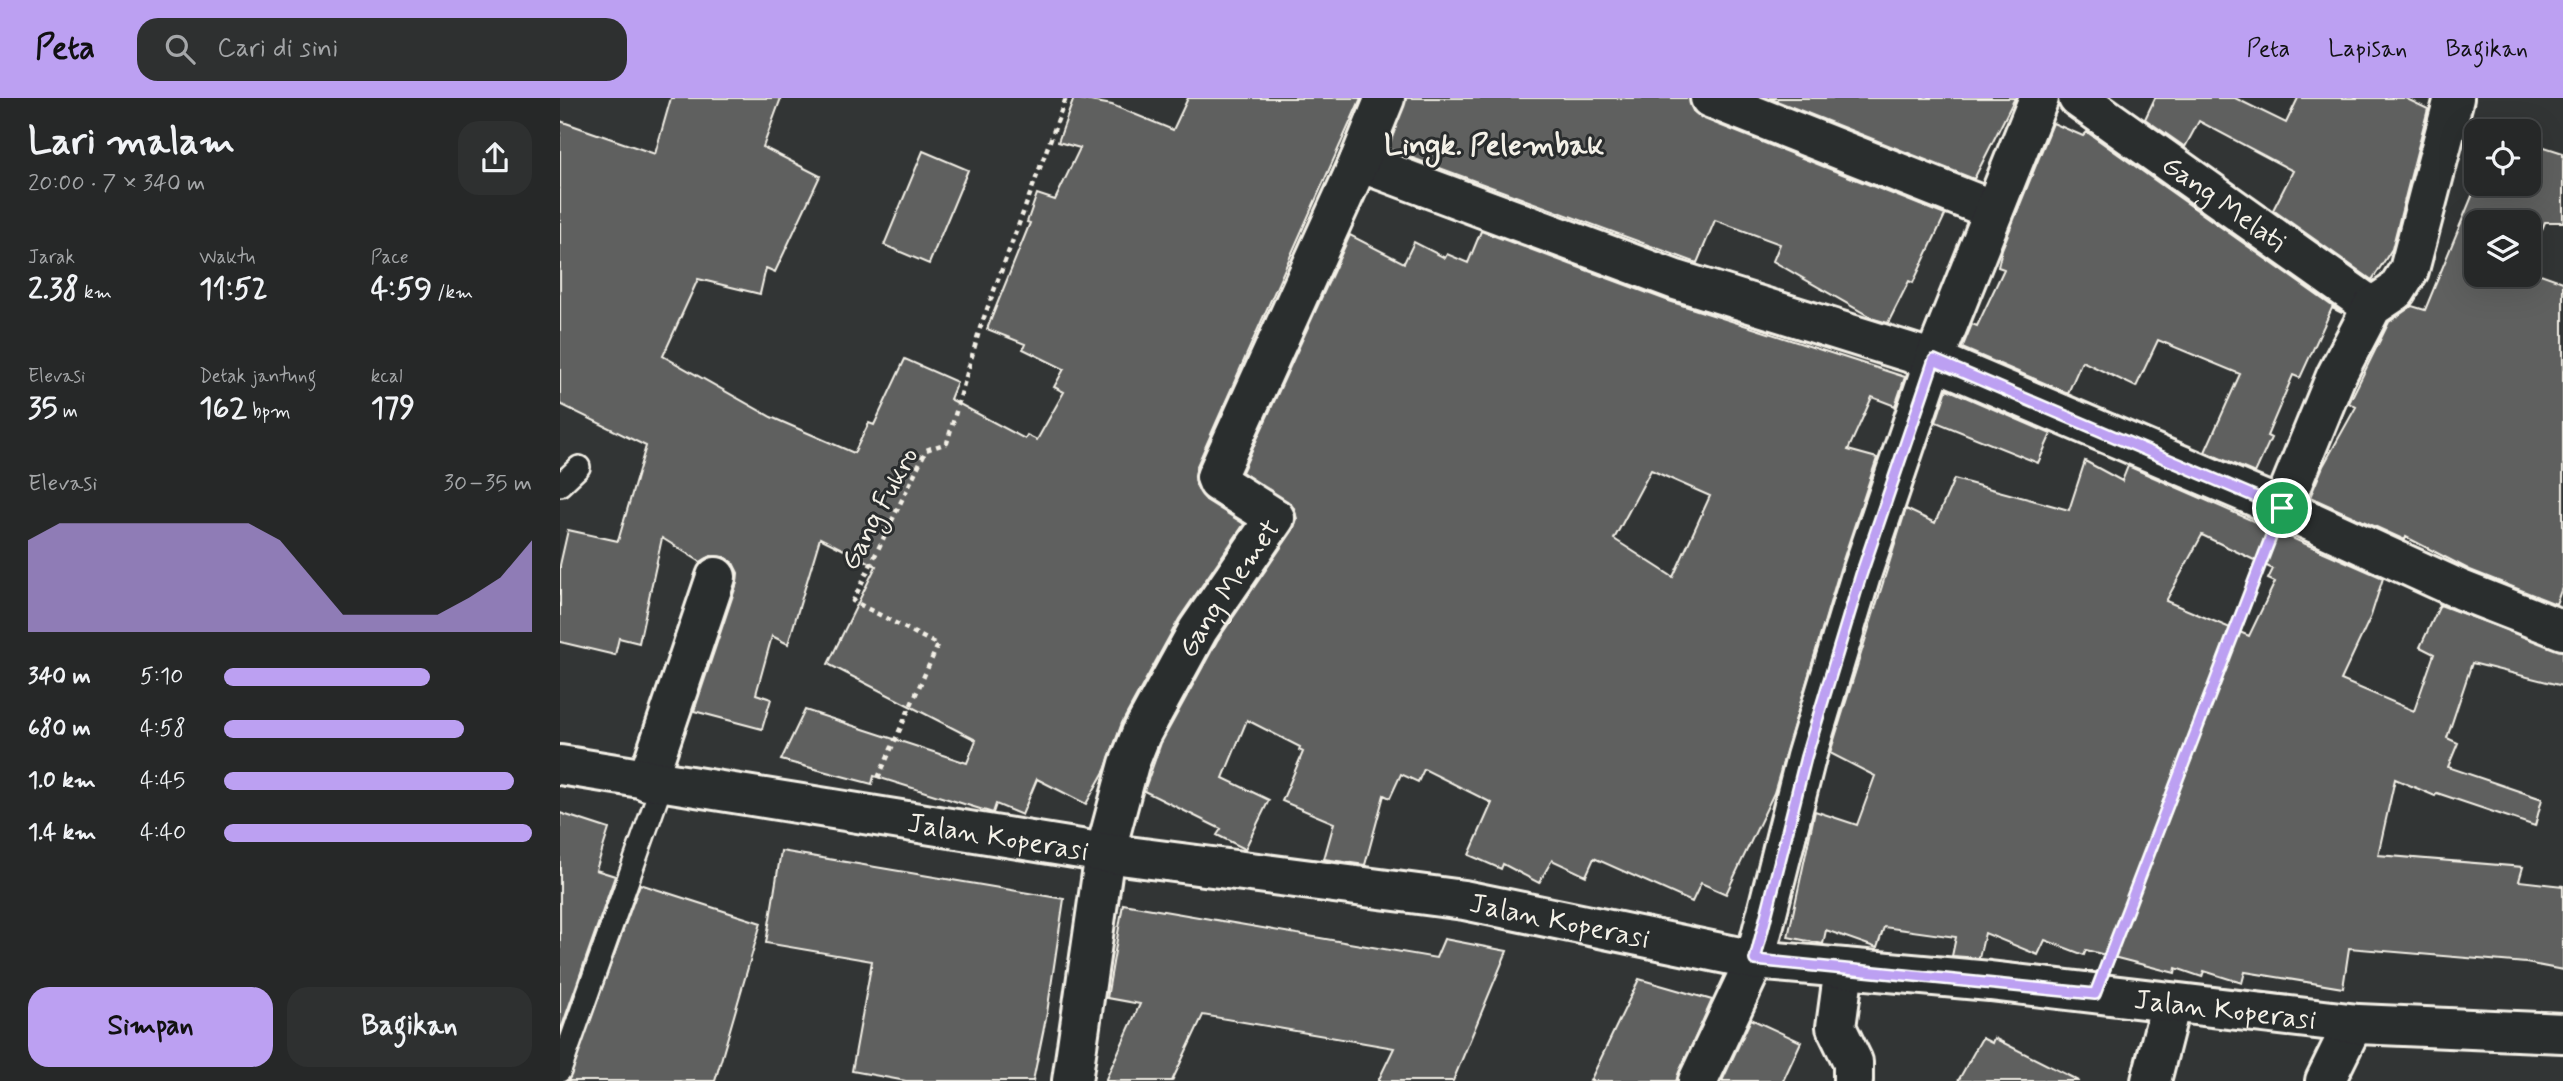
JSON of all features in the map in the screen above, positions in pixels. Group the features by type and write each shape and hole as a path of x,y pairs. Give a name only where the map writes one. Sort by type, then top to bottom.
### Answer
{"street":[{"path":"1385,98 1359,162 1675,280 1934,360 2282,508 2461,590 2562,628"},
{"path":"1710,98 1993,210"},
{"path":"1698,1081 1755,960 1810,744 1861,575 1934,360 2039,98"},
{"name":"Gang Melati","path":"2078,98 2372,307"},
{"path":"2282,508 2336,376 2372,307 2396,291 2409,270 2454,98"},
{"name":"Gang Memet","path":"1105,853 1116,805 1140,734 1198,631 1273,524 1275,518 1218,482 1216,477 1359,162"},
{"path":"655,783 716,577"},
{"name":"Jalan Koperasi","path":"560,765 655,783 999,834 1105,853 1464,900 1755,960 2095,994 2353,1024 2563,1033"},
{"path":"1072,1081 1105,853"},
{"path":"1844,968 1836,1027 1853,1062 1853,1081"},
{"path":"2151,1081 2171,1003"},
{"path":"2325,1081 2353,1024"}],"lane":[{"path":"560,485 579,467"},
{"path":"560,1071 655,783"}],"path":[{"name":"Gang Fukro","path":"864,815 938,645 853,601 926,450 947,443 980,328 1066,98"},
{"path":"2095,994 2282,508"}],"building":[{"path":"671,98 781,98 763,147 820,176 775,272 766,268 760,294 698,279 663,356 771,417 854,453 869,423 874,425 905,359 957,382 950,399 1025,439 1027,435 1037,440 1064,392 1054,387 1064,369 1023,349 1025,344 987,329 1030,223 1027,222 1037,194 1055,200 1080,148 1058,142 1074,98 1112,105 1173,130 1188,98 1361,98 1196,468 1196,485 1206,500 1244,524 1179,619 1122,723 1105,770 1086,804 1037,779 1022,815 996,804 993,813 874,776 872,784 781,760 805,710 967,763 976,740 828,664 876,566 820,538 788,644 772,636 756,694 771,699 762,729 694,711 737,583 738,573 733,563 724,557 711,556 701,562 662,538 639,643 619,638 615,655 560,642 560,565 568,530 618,541 646,446 560,404 560,121 655,154"},
{"path":"1406,98 1689,98 1693,111 1702,118 1945,215 1913,283 1909,281 1888,323 1874,319 1773,261 1780,244 1715,220 1697,263 1388,149"},
{"path":"1769,98 2015,98 1974,179"},
{"path":"2155,98 2235,98 2286,123 2298,98 2405,98 2428,109 2392,249 2372,280 2273,210 2293,171 2199,121 2185,147 2145,119"},
{"path":"2053,123 2083,136 2087,132 2342,313 2332,308 2300,378 2293,375 2267,436 2271,438 2255,473 2205,452 2240,374 2158,340 2136,387 2082,361 2068,393 1962,348 1972,324 1977,326 2004,269 1998,267 2002,249"},
{"path":"2541,146 2563,153 2563,222 2545,222 2541,232 2541,210 2466,210 2472,196 2541,196"},
{"path":"923,151 968,170 929,264 884,245"},
{"path":"2464,216 2464,287 2541,287 2541,274 2563,282 2563,585 2556,604 2470,570 2406,537 2405,540 2310,497 2323,466 2356,407 2349,403 2389,322 2412,306 2425,310"},
{"path":"1481,231 1669,301 1905,377 1895,406 1872,397 1848,450 1877,458 1840,569 1774,793 1726,894 1701,883 1692,902 1594,858 1586,876 1552,860 1539,883 1503,864 1501,869 1469,855 1492,803 1424,769 1418,782 1401,774 1390,798 1384,795 1365,865 1324,859 1334,823 1282,801 1303,752 1299,750 1300,747 1247,720 1223,778 1269,800 1245,849 1217,835 1221,829 1144,791 1161,743 1217,641 1293,530 1297,519 1294,508 1242,472 1350,235 1404,263 1414,242 1445,258 1447,254 1468,263","holes":["1651,470 1710,496 1673,577 1614,539"]},
{"path":"1947,389 2051,434 2038,463 1936,422"},
{"path":"2085,461 2122,481 2128,466 2383,578 2371,616 2341,680 2414,711 2434,654 2420,647 2440,605 2563,651 2563,686 2472,663 2447,738 2458,743 2448,767 2542,799 2535,826 2437,793 2435,796 2395,779 2378,855 2523,867 2519,881 2563,886 2563,970 2526,963 2349,948 2343,988 2245,972 2242,983 2204,971 2202,977 2176,968 2175,973 2086,950 2084,955 2045,940 2038,955 1985,933 1979,958 1952,956 1956,937 1884,927 1877,948 1826,930 1823,944 1788,937 1815,811 1857,825 1875,776 1830,753 1906,509 1935,523 1954,479 2069,510","holes":["2202,535 2273,569 2268,579 2275,582 2249,636 2166,601"]},
{"path":"560,813 609,829 596,870 615,876 560,1032"},
{"path":"781,851 1064,899 1047,1013 1033,1081 906,1081 852,1071 872,961 766,943"},
{"path":"640,884 761,923 715,1081 568,1081"},
{"path":"1123,904 1436,958 1444,939 1507,951 1453,1081 1378,1081 1394,1048 1203,1015 1172,1081 1105,1081 1140,1004 1107,998"},
{"path":"1639,979 1712,1000 1676,1081 1590,1081"},
{"path":"1751,1019 1801,1042 1783,1081 1722,1081"},
{"path":"1982,1038 1992,1043 1994,1038 2079,1081 1958,1081"}],"district":[{"name":"Lingk. Pelembak","path":"1494,144"}],"route":[{"path":"1934,360 2282,508 2095,994 1990,981 1755,960 1806,757 1861,575 1934,360"}]}
